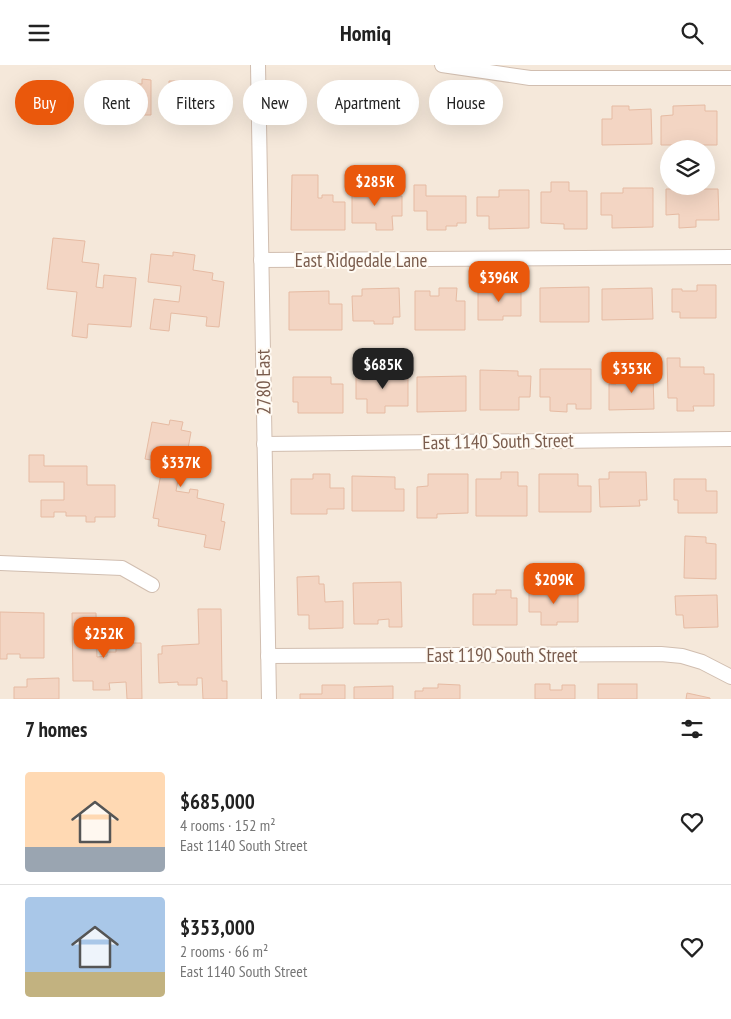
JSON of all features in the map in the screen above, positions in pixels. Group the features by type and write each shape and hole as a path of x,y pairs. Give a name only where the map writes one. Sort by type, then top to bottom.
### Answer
{"street":[{"name":"2780 East","path":"258,65 269,699"},
{"path":"442,65 530,78 731,78"},
{"name":"East Ridgedale Lane","path":"261,260 731,257"},
{"name":"East 1140 South Street","path":"264,444 731,439"},
{"path":"0,563 122,567 152,585"},
{"name":"East 1190 South Street","path":"268,656 661,654 682,656 702,662 730,675"}],"shaded area":[{"path":"0,65 731,65 731,699 0,699"}],"building":[{"path":"142,79 151,80 151,115 148,115 148,80"},
{"path":"705,105 705,111 717,111 717,145 715,145 715,140 661,140 661,116 673,115 673,106"},
{"path":"612,106 629,106 629,110 651,109 652,144 602,145 602,119 612,119"},
{"path":"292,175 318,175 318,198 322,198 322,195 333,195 333,202 345,202 345,230 291,230"},
{"path":"551,182 569,182 569,191 587,191 587,229 564,229 564,224 541,223 541,192 551,192"},
{"path":"383,185 383,196 402,196 402,216 392,216 393,230 376,230 376,223 352,223 352,186"},
{"path":"414,185 426,185 426,196 466,196 466,223 457,223 457,226 446,226 446,230 427,230 427,211 414,211"},
{"path":"623,188 653,188 653,227 612,228 612,215 601,215 601,193 623,193"},
{"path":"715,189 718,189 719,220 696,220 696,227 679,228 679,214 666,215 666,195 715,195"},
{"path":"499,190 529,190 529,228 489,229 489,216 477,216 477,197 499,197"},
{"path":"53,238 85,241 82,262 99,264 96,287 103,288 104,275 136,278 131,327 88,324 87,338 72,336 77,292 47,289"},
{"path":"173,252 195,255 193,270 213,273 212,280 224,282 219,327 206,326 207,317 171,313 169,331 150,329 154,299 179,302 181,286 148,282 151,254 173,256"},
{"path":"697,285 716,285 716,318 680,318 680,312 672,312 672,289 697,291"},
{"path":"478,287 521,287 521,316 503,316 503,320 478,320"},
{"path":"589,287 589,322 540,322 540,288"},
{"path":"399,288 400,317 393,317 393,324 374,324 374,321 353,321 352,296 362,296 362,289"},
{"path":"439,288 457,288 456,301 465,301 465,330 415,330 415,291 430,291 430,296 439,296"},
{"path":"652,288 653,319 602,320 602,289"},
{"path":"329,291 329,304 342,304 342,330 289,330 289,292"},
{"path":"667,358 680,358 680,367 704,367 704,374 714,374 714,406 693,406 694,411 677,411 677,398 668,398"},
{"path":"378,369 398,369 398,377 408,377 408,406 385,406 385,413 367,413 367,399 356,399 356,375 378,375"},
{"path":"540,369 591,369 591,409 576,409 576,404 567,404 567,412 550,411 550,397 540,397"},
{"path":"480,370 518,371 518,376 531,376 530,397 519,397 519,410 480,410"},
{"path":"466,376 466,411 417,412 417,377"},
{"path":"631,376 653,376 654,409 609,410 609,384 616,384 615,379 631,379"},
{"path":"293,377 331,377 331,384 343,384 343,413 298,413 298,402 293,402"},
{"path":"170,420 183,422 181,430 191,432 184,471 180,470 176,491 189,493 190,489 198,490 197,498 224,504 221,521 225,522 220,550 204,547 206,535 158,526 159,519 153,518 163,462 145,459 152,422 169,425"},
{"path":"29,455 44,455 44,466 87,466 87,485 115,485 115,517 95,517 95,522 86,522 86,516 66,516 66,512 54,512 54,517 41,517 41,500 64,500 64,482 29,482"},
{"path":"501,472 518,472 518,486 527,486 527,516 476,516 476,479 501,479"},
{"path":"609,472 646,472 647,500 639,500 640,506 600,507 599,479 609,479"},
{"path":"313,474 330,474 330,488 344,488 344,509 327,509 327,514 291,514 291,479 313,479"},
{"path":"428,474 468,474 468,513 437,514 437,518 417,518 417,487 428,486"},
{"path":"539,474 578,474 578,486 591,486 591,512 539,512"},
{"path":"352,476 395,477 395,489 404,489 404,511 352,511"},
{"path":"674,479 706,479 706,491 717,491 717,513 678,513 678,500 674,500"},
{"path":"685,536 706,537 706,543 716,544 716,579 684,578"},
{"path":"319,576 319,584 324,584 325,602 343,601 343,628 309,629 309,615 298,615 297,577"},
{"path":"401,582 402,627 389,627 389,619 378,620 378,624 354,624 353,583"},
{"path":"529,585 539,585 539,588 569,588 569,591 578,591 578,622 557,622 557,625 541,625 541,612 529,612"},
{"path":"496,590 511,590 511,598 517,598 517,625 473,625 473,594 496,594"},
{"path":"717,595 718,627 684,628 683,615 676,615 675,596"},
{"path":"198,609 221,609 222,681 227,681 227,699 203,699 202,678 197,678 197,685 178,685 178,682 159,683 158,654 162,654 162,646 199,644"},
{"path":"0,612 44,613 44,658 20,658 20,654 7,654 7,659 0,659"},
{"path":"72,613 96,613 97,657 107,656 107,652 116,652 116,643 141,643 142,699 127,699 126,682 109,683 110,690 93,690 93,681 73,681"},
{"path":"59,678 59,699 14,699 14,687 27,687 27,679"},
{"path":"438,684 460,685 460,699 415,699 415,691 423,691 423,688 438,688"},
{"path":"535,684 550,684 550,690 562,690 562,685 575,685 575,699 535,699"},
{"path":"598,684 637,684 637,699 598,699"},
{"path":"322,685 345,685 345,699 300,699 300,694 322,694"},
{"path":"393,686 393,699 354,699 354,687"},
{"path":"687,693 710,698 710,699 686,699"}]}
